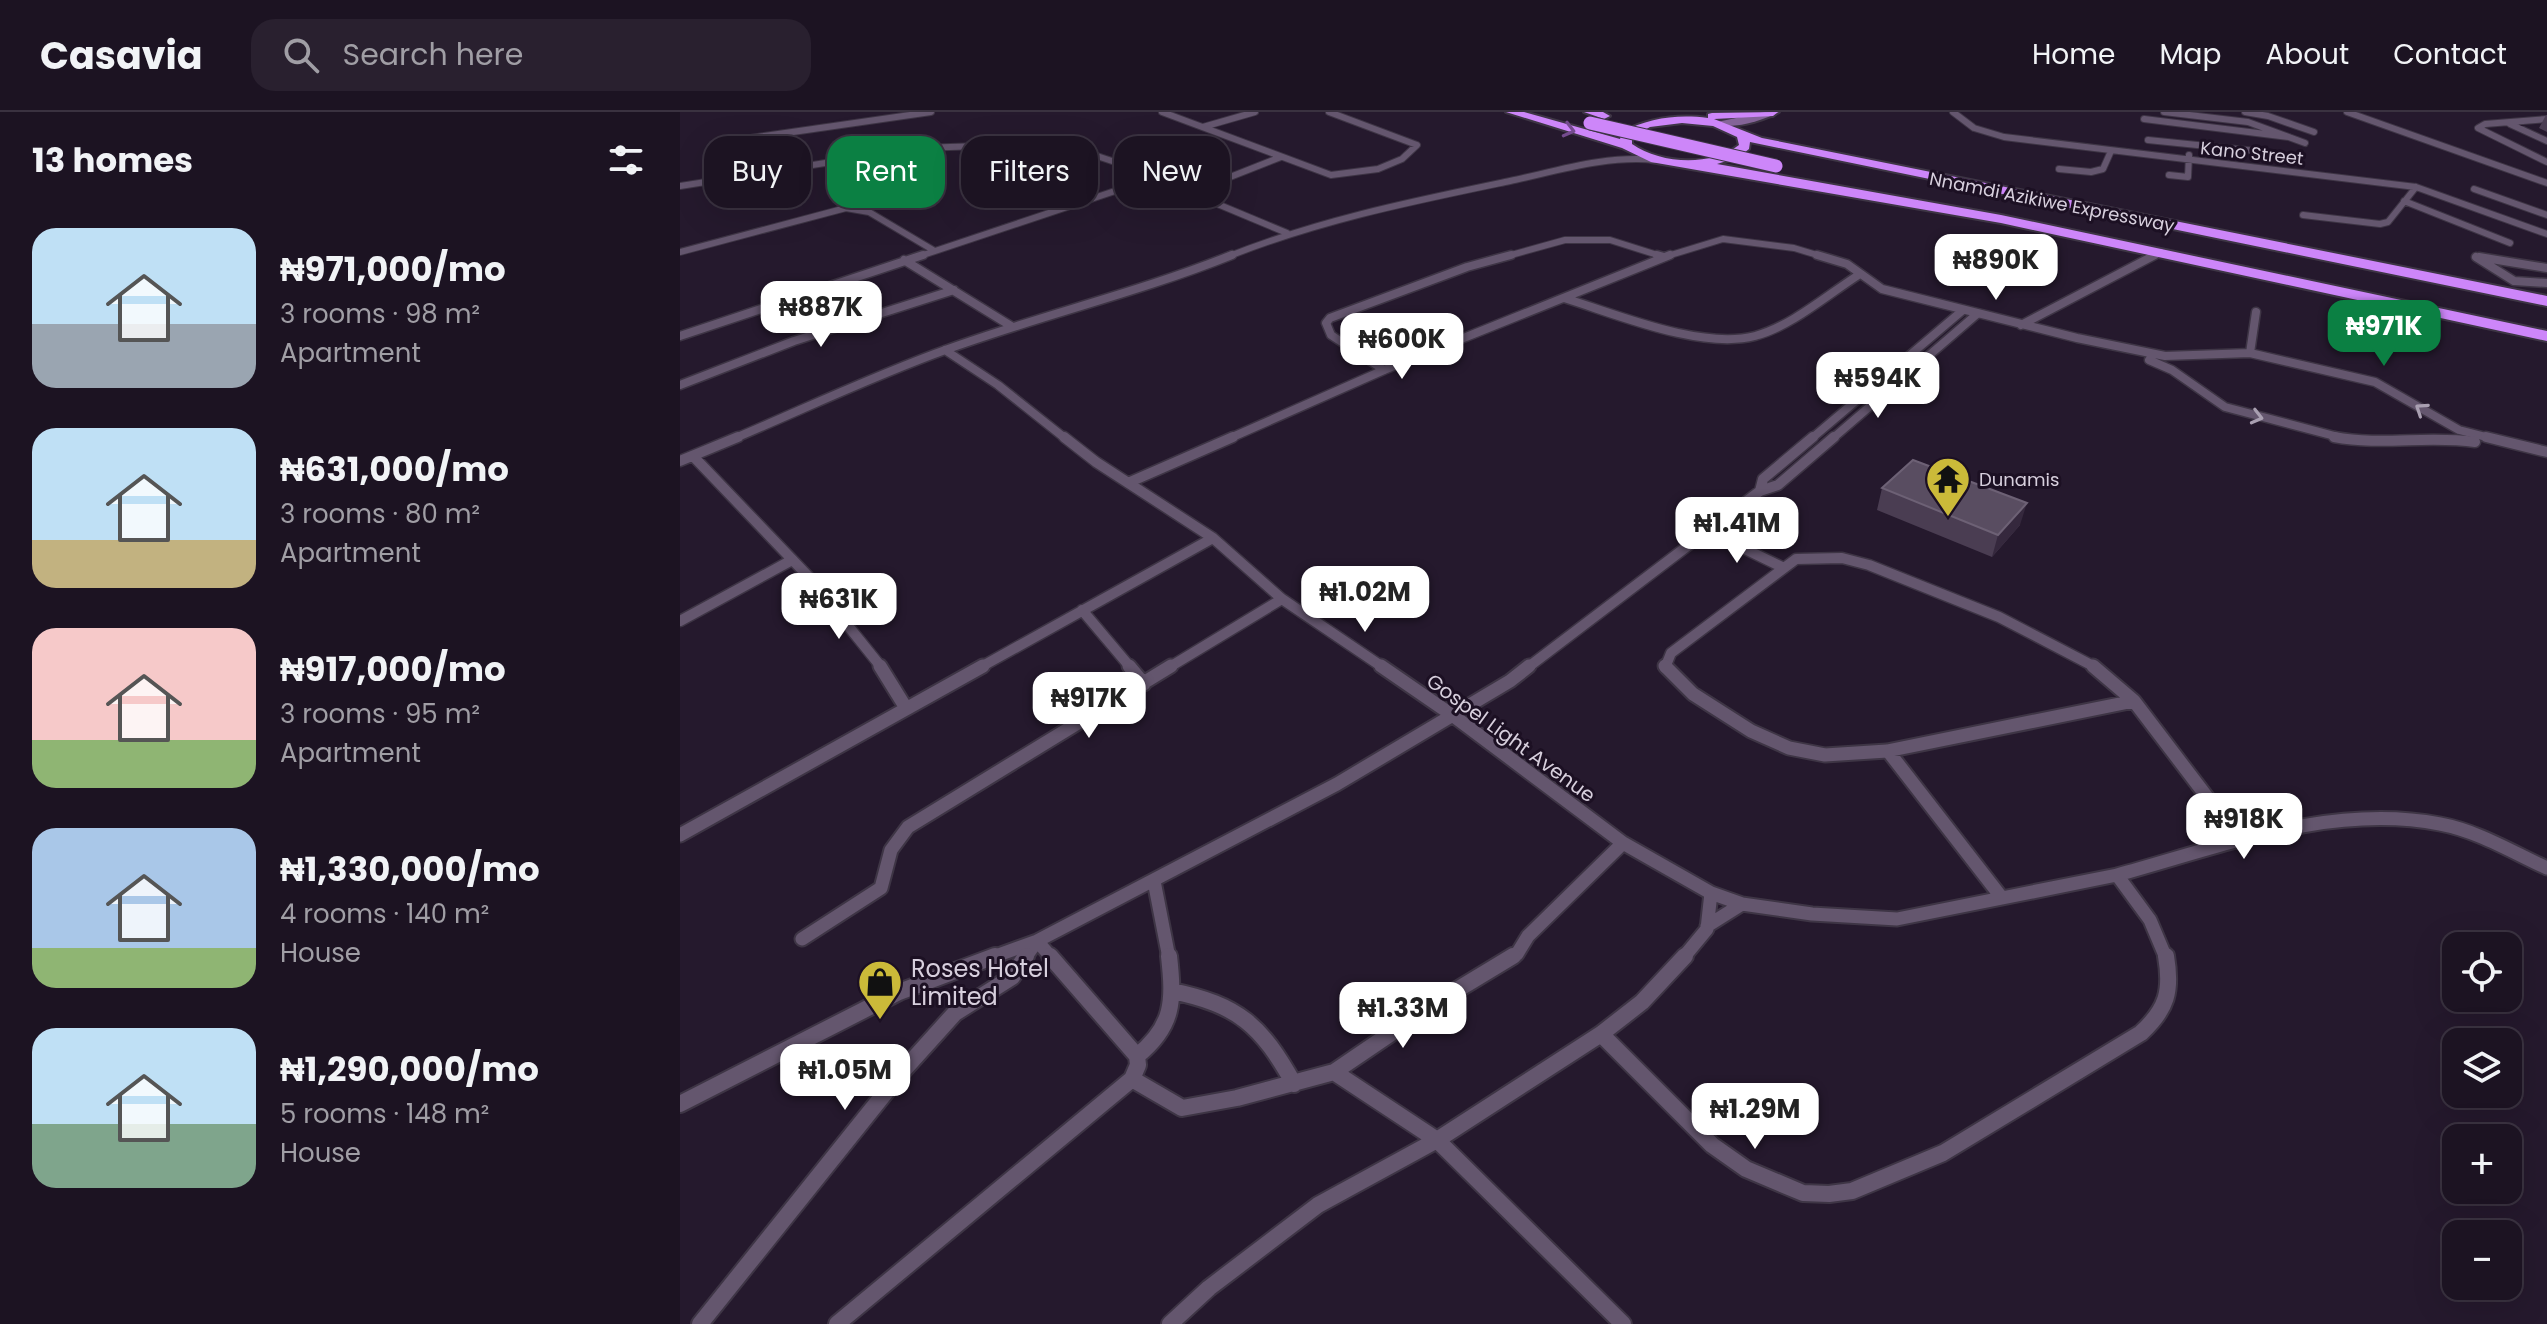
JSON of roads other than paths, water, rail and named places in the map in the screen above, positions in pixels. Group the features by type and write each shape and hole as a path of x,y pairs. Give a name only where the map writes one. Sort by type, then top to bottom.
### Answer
{"highway":[{"path":"1512,112 1626,145 1655,160 1690,163 1732,156 1745,146 1742,134"},
{"name":"Nnamdi Azikiwe Expressway","path":"1551,112 1590,117 2160,230 2547,312"},
{"path":"1636,112 1682,120"},
{"path":"1644,112 1733,117 1778,113"},
{"path":"1778,113 1770,128 1786,157"},
{"name":"Nnamdi Azikiwe Expressway","path":"1590,117 1604,116 2117,233 2547,325"},
{"path":"1626,145 1626,135 1638,127 1682,120"},
{"name":"Nnamdi Azikiwe Expressway","path":"1682,120 1716,123 1786,157 2038,197 2547,301"},
{"name":"Nnamdi Azikiwe Expressway","path":"1690,163 2001,219 2547,336"},
{"path":"2038,197 2160,230"},
{"path":"2001,219 2117,233"},
{"path":"2289,256 2457,282"},
{"path":"2411,295 2507,327"}],"main road":[{"path":"1716,123 1745,121 1778,113"},
{"path":"1742,134 1749,126 1778,113"}],"street":[{"path":"765,136 931,112"},
{"path":"1162,112 1326,173 1350,176 1374,170 1409,155 1417,145 1329,112"},
{"path":"1175,115 1185,112"},
{"path":"1203,127 1255,112"},
{"name":"Kano Street","path":"1953,112 1963,122 1984,132 2111,151 2416,187 2547,234"},
{"path":"2164,112 2255,123 2305,143"},
{"path":"2245,112 2314,132"},
{"path":"2347,112 2547,183"},
{"path":"2144,119 2289,137"},
{"path":"2546,120 2485,124 2478,128 2547,162"},
{"path":"2507,122 2547,141"},
{"path":"2169,175 2188,177 2189,144 2185,124"},
{"path":"2148,140 2266,152"},
{"path":"811,165 920,148 1003,143 1079,150 1114,162"},
{"path":"1584,165 1617,154 1626,145"},
{"path":"2059,169 2091,172 2103,169 2111,151"},
{"path":"1230,177 1281,157"},
{"path":"680,461 945,350 1011,326 1182,275 1287,233 1362,212 1584,165 1634,158 1655,160"},
{"path":"680,186 704,182"},
{"path":"2303,215 2380,224 2388,222 2416,187"},
{"path":"2474,189 2547,215"},
{"path":"680,336 1114,191"},
{"path":"2404,201 2510,243"},
{"path":"680,252 846,208 869,212 933,250"},
{"path":"1229,208 1287,233"},
{"path":"1384,370 1331,335 1326,323 1330,318 1467,267 1565,240 1610,240 1664,257"},
{"path":"1130,482 1384,370 1664,257 1714,240 1744,240 1828,257 1847,264 1882,289 2077,338 2165,356 2250,353 2375,382 2459,430 2547,452"},
{"path":"2021,325 2161,252"},
{"path":"2547,268 2476,257 2514,281 2547,283"},
{"path":"904,260 1011,326"},
{"path":"1564,298 1710,338 1740,340 1761,334 1860,274"},
{"path":"680,385 794,341 954,290"},
{"path":"1760,491 1763,479 1963,310"},
{"path":"2250,353 2256,312"},
{"path":"680,1104 899,992 1037,941 1273,819 1455,717 1510,681 1760,491 1778,485 1977,314"},
{"path":"2077,338 2164,364 2211,402 2235,411 2356,441 2382,443 2444,437 2547,459"},
{"name":"Gospel Light Avenue","path":"945,350 998,385 1096,462 1213,538 1282,599 1455,717 1623,843 1711,893 1742,904 1812,914 1897,919 2117,875 2340,819 2399,819 2442,825 2547,868"},
{"path":"2189,383 2186,370 2192,360 2205,353"},
{"path":"1812,438 1827,443"},
{"path":"693,456 792,560 885,669 906,708"},
{"path":"1708,531 1782,567"},
{"path":"680,835 1213,538"},
{"path":"2134,701 1888,751 1838,755 1804,752 1770,741 1713,706 1665,669 1671,653 1796,559 1842,558 1869,565 1999,617 2102,671 2134,701 2242,843"},
{"path":"680,621 792,560"},
{"path":"802,939 881,888 891,850 908,827 1282,599"},
{"path":"1082,610 1144,684"},
{"path":"1888,751 2002,898"},
{"path":"1132,1079 1182,1108 1294,1084 1334,1072 1437,1002 1517,954 1528,936 1623,843"},
{"path":"1601,1034 1712,1145 1746,1169 1803,1193 1852,1191 1943,1153 2141,1033 2162,1011 2169,976 2163,947 2150,917 2117,875"},
{"path":"1137,1056 1162,1032 1172,1004 1154,881"},
{"path":"1704,933 1711,893"},
{"path":"1170,1324 1232,1270 1318,1205 1437,1140 1601,1034 1642,1002 1704,933 1742,904"},
{"path":"837,1324 1132,1079 1138,1065 1137,1056 1037,941"},
{"path":"700,1324 901,1073 955,1013 1012,977 1037,941"},
{"path":"1172,991 1213,998 1258,1026 1271,1041 1294,1084"},
{"path":"1334,1072 1437,1140 1623,1324"}],"place":[{"name":"Dunamis","path":"1948,518"},
{"name":"Roses Hotel Limited","path":"880,1021"}]}
